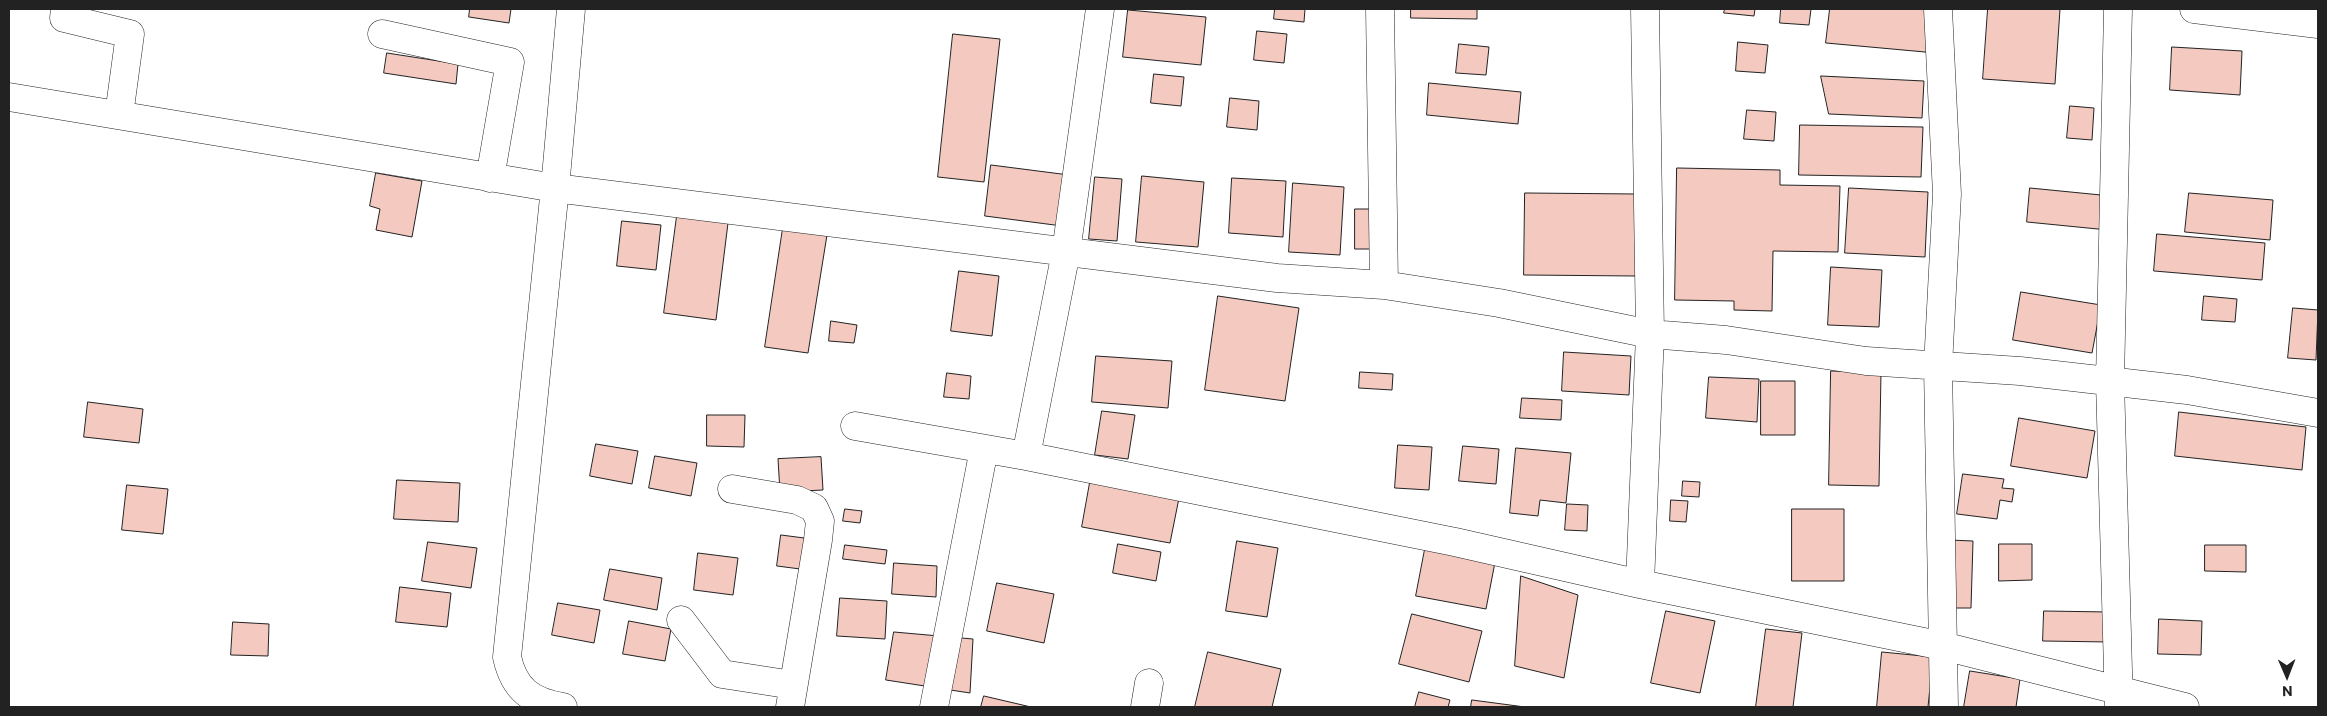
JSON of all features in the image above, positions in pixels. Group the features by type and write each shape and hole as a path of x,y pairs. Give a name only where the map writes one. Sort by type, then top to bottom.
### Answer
{"street":[{"path":"65,9 64,18 130,34 119,115"},
{"path":"563,707 532,698 518,685 510,672 507,657 555,188 571,9"},
{"path":"1026,456 1066,252 1100,9"},
{"path":"1380,9 1384,285"},
{"path":"1640,584 1650,334 1646,9"},
{"path":"1938,9 1947,194 1938,366 1944,707"},
{"path":"2118,9 2110,381 2119,699"},
{"path":"2194,9 2318,24"},
{"path":"382,34 510,62 490,178"},
{"path":"9,97 555,188 1277,278 1384,285 1498,303 1650,334 1726,340 1866,361 2020,371 2187,390 2318,413"},
{"path":"855,426 1026,456 1456,542 1640,584 1943,646 2119,699 2185,707"},
{"path":"934,707 984,449"},
{"path":"681,620 722,674 792,696 820,521 814,508 797,500 732,490"}],"building":[{"path":"470,9 511,9 509,23 469,17"},
{"path":"1275,9 1305,9 1304,22 1274,19"},
{"path":"1411,9 1477,9 1477,19 1411,18"},
{"path":"1725,9 1755,9 1754,16 1724,13"},
{"path":"1781,9 1811,9 1809,25 1780,23"},
{"path":"1830,9 1951,9 1947,54 1826,43"},
{"path":"1988,9 2060,9 2055,84 1983,79"},
{"path":"1128,10 1206,17 1201,65 1123,57"},
{"path":"1257,31 1287,34 1284,63 1254,60"},
{"path":"953,34 1000,39 984,182 938,177"},
{"path":"1738,42 1768,45 1765,73 1736,71"},
{"path":"1459,44 1489,47 1486,75 1456,73"},
{"path":"2172,47 2242,51 2240,95 2170,90"},
{"path":"387,53 458,64 456,84 384,73"},
{"path":"1154,74 1184,77 1181,106 1151,103"},
{"path":"1821,76 1924,81 1922,118 1829,114"},
{"path":"1429,83 1521,92 1518,124 1427,115"},
{"path":"1230,98 1259,101 1257,130 1227,127"},
{"path":"2070,106 2094,108 2092,140 2067,138"},
{"path":"1747,110 1776,112 1774,141 1744,139"},
{"path":"1800,125 1923,127 1921,177 1799,175"},
{"path":"991,165 1077,176 1070,227 985,216"},
{"path":"1677,168 1780,170 1780,185 1840,186 1838,252 1773,251 1772,311 1734,310 1734,301 1675,300"},
{"path":"376,173 422,181 412,237 376,230 380,209 370,206"},
{"path":"1142,176 1204,182 1198,247 1136,242"},
{"path":"1095,177 1122,179 1117,241 1089,239"},
{"path":"1232,178 1286,181 1283,237 1229,233"},
{"path":"1293,183 1344,187 1340,255 1289,252"},
{"path":"1849,188 1928,192 1925,257 1845,253"},
{"path":"2030,188 2111,196 2108,230 2027,222"},
{"path":"1525,193 1637,194 1636,276 1524,275"},
{"path":"2189,193 2273,200 2270,240 2185,232"},
{"path":"1355,209 1379,209 1379,249 1355,249"},
{"path":"677,216 728,223 716,320 664,313"},
{"path":"622,221 661,225 656,270 617,266"},
{"path":"783,228 827,235 808,353 765,347"},
{"path":"2157,234 2265,243 2262,280 2154,271"},
{"path":"1831,267 1882,270 1879,327 1828,325"},
{"path":"959,271 999,276 992,336 951,331"},
{"path":"2021,292 2101,305 2092,353 2013,340"},
{"path":"1218,296 1299,308 1285,401 1205,390"},
{"path":"2204,296 2237,299 2235,322 2202,320"},
{"path":"2293,308 2318,310 2316,360 2288,358"},
{"path":"831,321 857,325 854,343 829,341"},
{"path":"1564,352 1631,356 1629,395 1562,391"},
{"path":"1096,356 1172,361 1168,408 1092,402"},
{"path":"1831,371 1881,372 1879,486 1829,485"},
{"path":"1360,372 1393,374 1392,390 1359,388"},
{"path":"947,373 971,376 969,399 944,397"},
{"path":"1709,377 1759,379 1757,422 1706,418"},
{"path":"1761,381 1795,381 1795,435 1761,435"},
{"path":"1522,398 1562,400 1561,420 1520,418"},
{"path":"88,402 143,409 139,443 84,437"},
{"path":"1102,411 1135,415 1128,459 1095,455"},
{"path":"2179,412 2306,427 2302,470 2175,456"},
{"path":"707,415 745,415 744,447 707,446"},
{"path":"2019,418 2095,431 2087,478 2011,466"},
{"path":"596,444 638,451 632,484 590,476"},
{"path":"1398,445 1432,447 1429,490 1395,488"},
{"path":"1463,446 1499,449 1496,484 1459,481"},
{"path":"1516,448 1571,453 1566,503 1540,500 1538,516 1510,513"},
{"path":"655,456 697,463 691,496 649,488"},
{"path":"821,457 823,490 780,492 778,459"},
{"path":"1963,474 2004,479 2002,488 2014,489 2012,502 2000,500 1997,519 1957,514"},
{"path":"1091,477 1180,493 1170,543 1082,527"},
{"path":"397,480 460,483 458,522 394,519"},
{"path":"1683,481 1700,482 1699,497 1682,496"},
{"path":"127,485 168,489 163,534 122,530"},
{"path":"1671,500 1688,501 1686,522 1670,521"},
{"path":"1567,504 1588,505 1587,531 1565,530"},
{"path":"845,509 862,511 860,523 843,521"},
{"path":"1792,509 1844,509 1844,581 1792,581"},
{"path":"781,535 812,539 808,570 777,566"},
{"path":"1949,540 1973,541 1971,608 1948,608"},
{"path":"1237,541 1278,548 1267,617 1226,611"},
{"path":"428,542 477,548 471,588 422,581"},
{"path":"1118,544 1161,552 1156,581 1113,573"},
{"path":"1426,544 1496,557 1486,609 1416,596"},
{"path":"1999,544 2032,544 2032,580 1999,581"},
{"path":"845,545 887,550 885,564 843,559"},
{"path":"2205,545 2246,545 2246,572 2205,571"},
{"path":"698,553 738,558 733,595 694,590"},
{"path":"894,563 937,566 936,597 892,594"},
{"path":"610,569 662,578 657,610 604,600"},
{"path":"1521,576 1578,595 1564,678 1515,666"},
{"path":"997,583 1054,594 1044,643 987,631"},
{"path":"400,587 451,593 447,627 396,622"},
{"path":"840,598 887,601 885,639 837,636"},
{"path":"558,603 600,610 594,643 552,635"},
{"path":"1666,611 1715,621 1700,693 1651,683"},
{"path":"2044,611 2109,612 2109,642 2043,641"},
{"path":"1412,614 1482,631 1469,682 1399,664"},
{"path":"2159,619 2202,621 2201,655 2158,654"},
{"path":"629,621 671,629 665,661 623,654"},
{"path":"233,622 269,624 268,656 231,655"},
{"path":"1766,629 1802,633 1793,707 1756,707"},
{"path":"894,632 973,639 970,693 886,680"},
{"path":"1208,652 1281,669 1272,707 1195,707"},
{"path":"1882,652 1933,657 1928,707 1877,707"},
{"path":"1970,671 2020,679 2016,707 1964,707"},
{"path":"1419,692 1450,700 1448,707 1415,707"},
{"path":"984,696 1031,707 981,707"},
{"path":"1472,700 1525,707 1471,707"}]}
